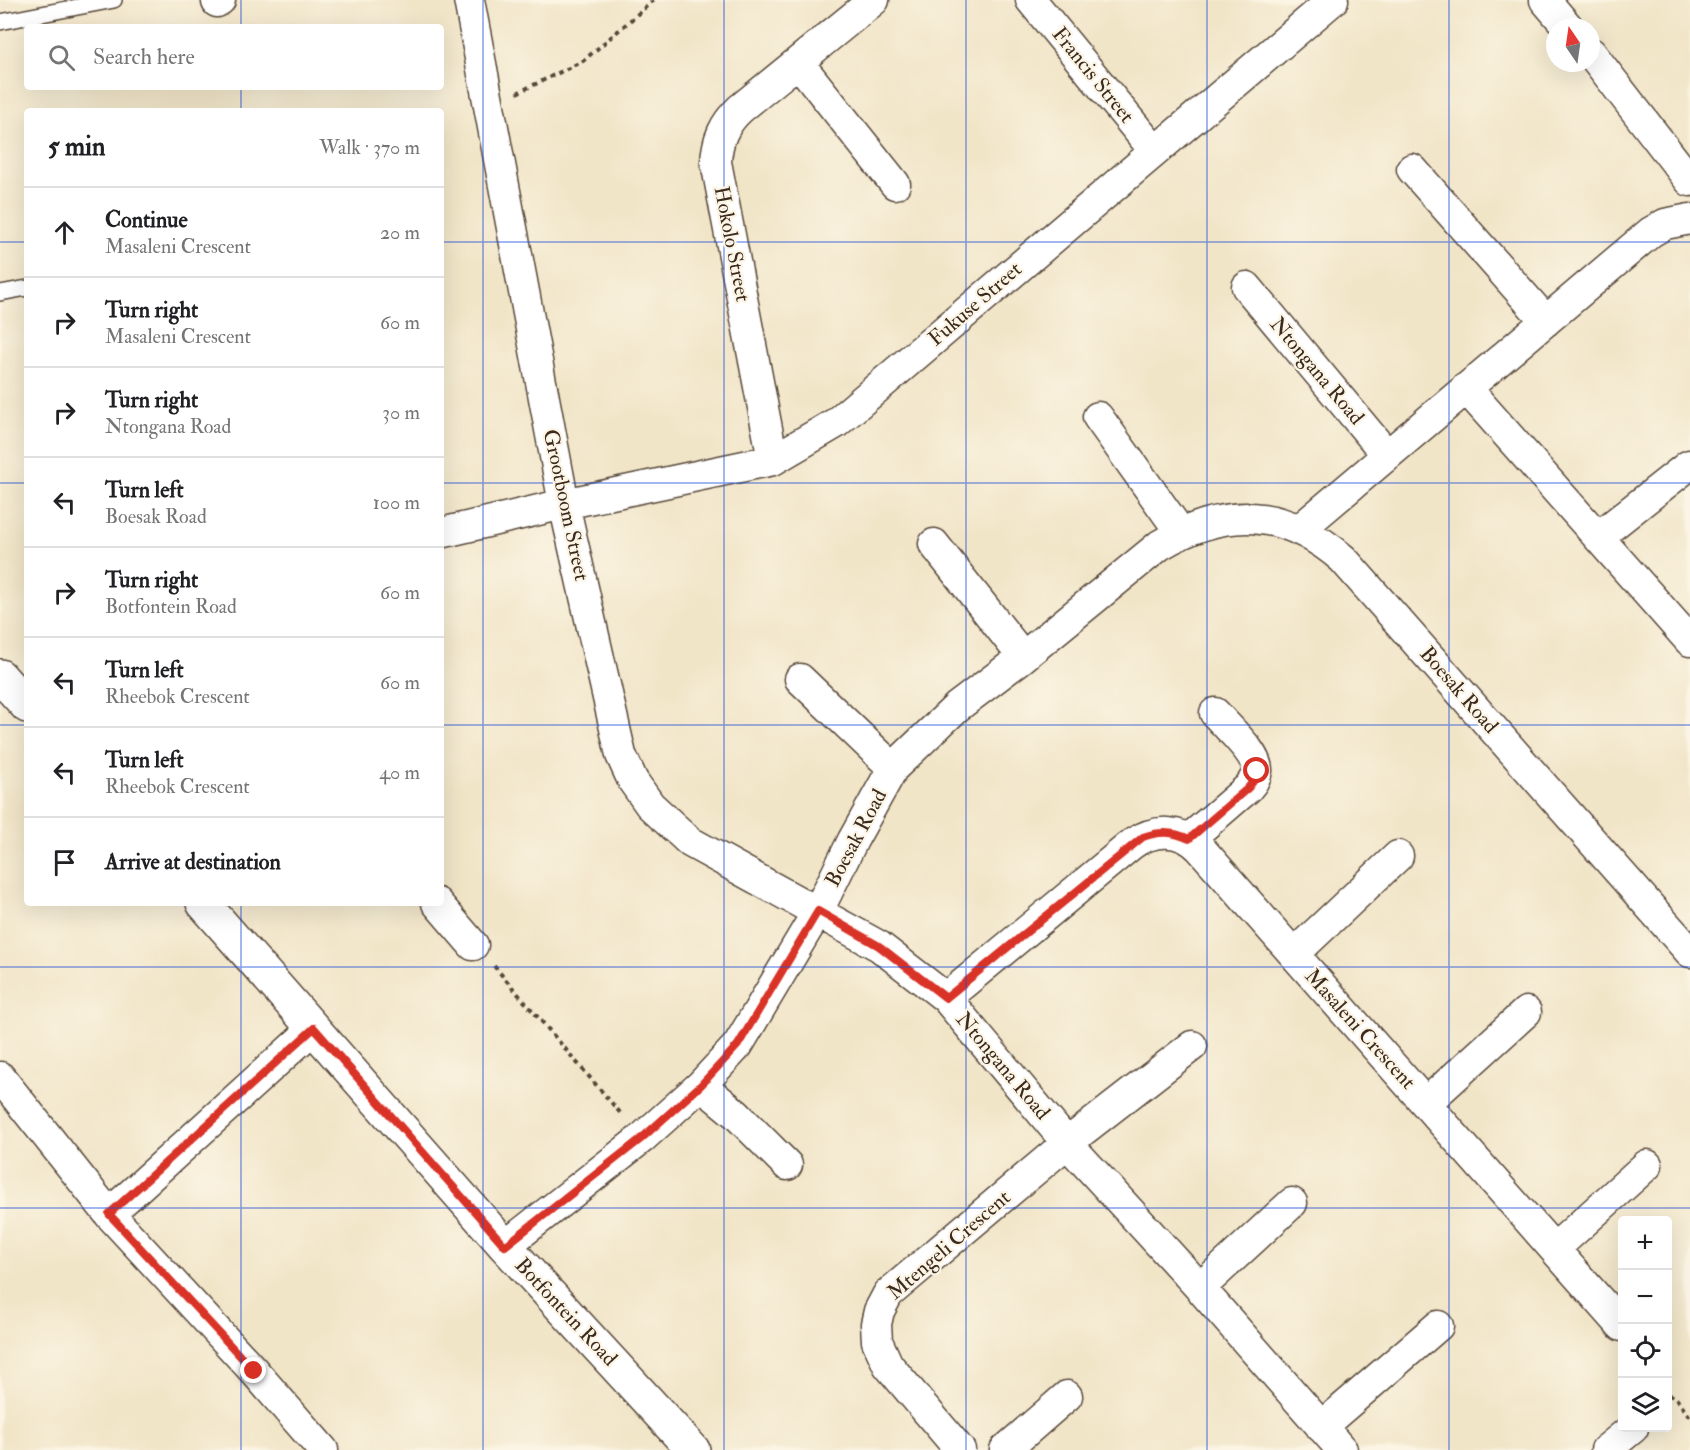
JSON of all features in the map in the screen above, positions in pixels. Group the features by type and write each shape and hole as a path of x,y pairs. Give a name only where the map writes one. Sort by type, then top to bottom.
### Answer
{"main road":[{"path":"0,676 24,703"},
{"name":"Botfontein Road","path":"206,906 505,1246 693,1450"}],"street":[{"name":"Grootboom Street","path":"469,0 564,504 621,755 633,781 650,805 690,842 818,911"},
{"name":"Hokolo Street","path":"773,460 716,162 719,139 731,117 874,0"},
{"name":"Francis Street","path":"1031,0 1154,150"},
{"name":"Fukuse Street","path":"444,532 564,504 773,460 836,423 1333,0"},
{"path":"1545,0 1560,18"},
{"path":"798,62 895,184"},
{"path":"1600,65 1690,181"},
{"path":"1412,169 1546,321"},
{"path":"1299,530 1651,232 1665,224 1690,219"},
{"name":"Ntongana Road","path":"1247,287 1387,455"},
{"path":"1466,388 1690,641"},
{"path":"1098,417 1182,533"},
{"path":"1598,537 1689,465"},
{"name":"Boesak Road","path":"505,1246 642,1138 701,1085 738,1045 818,911 893,768 957,707 1023,657 1161,545 1202,524 1223,519 1246,518 1276,522 1299,530 1325,544 1342,559 1690,952"},
{"path":"934,544 1023,657"},
{"name":"Boesak Road","path":"800,679 893,768"},
{"path":"946,998 1143,837 1169,832 1189,839 1248,788 1257,771 1253,756 1215,713"},
{"name":"Masaleni Crescent","path":"1189,839 1200,848 1621,1324"},
{"name":"Masaleni Crescent","path":"1294,954 1398,856"},
{"path":"440,906 473,945"},
{"name":"Ntongana Road","path":"818,911 879,946 946,998 1067,1143 1200,1288 1342,1450"},
{"name":"Masaleni Crescent","path":"1426,1103 1526,1012"},
{"path":"109,1214 314,1028"},
{"path":"1067,1143 1192,1046"},
{"path":"0,1077 109,1214 254,1371 323,1450"},
{"path":"701,1085 736,1114 787,1165"},
{"name":"Mtengeli Crescent","path":"960,1450 888,1365 877,1341 876,1324 879,1311 888,1293 1067,1143"},
{"path":"1554,1249 1647,1165"},
{"path":"1200,1288 1292,1203"},
{"path":"1321,1427 1438,1326"},
{"path":"1005,1450 1067,1396"},
{"path":"1606,1450 1628,1432"}],"lane":[{"path":"0,22 114,0"},
{"path":"0,293 24,289"}],"path":[{"path":"490,107 583,61 654,0"},
{"path":"473,945 499,970 642,1138"},
{"path":"1672,1396 1690,1417"}],"route":[{"path":"254,1371 109,1214 314,1028 505,1246 642,1138 701,1085 738,1045 818,911 879,946 946,998 1131,844 1155,833 1169,832 1189,839 1248,788 1257,771"}]}
